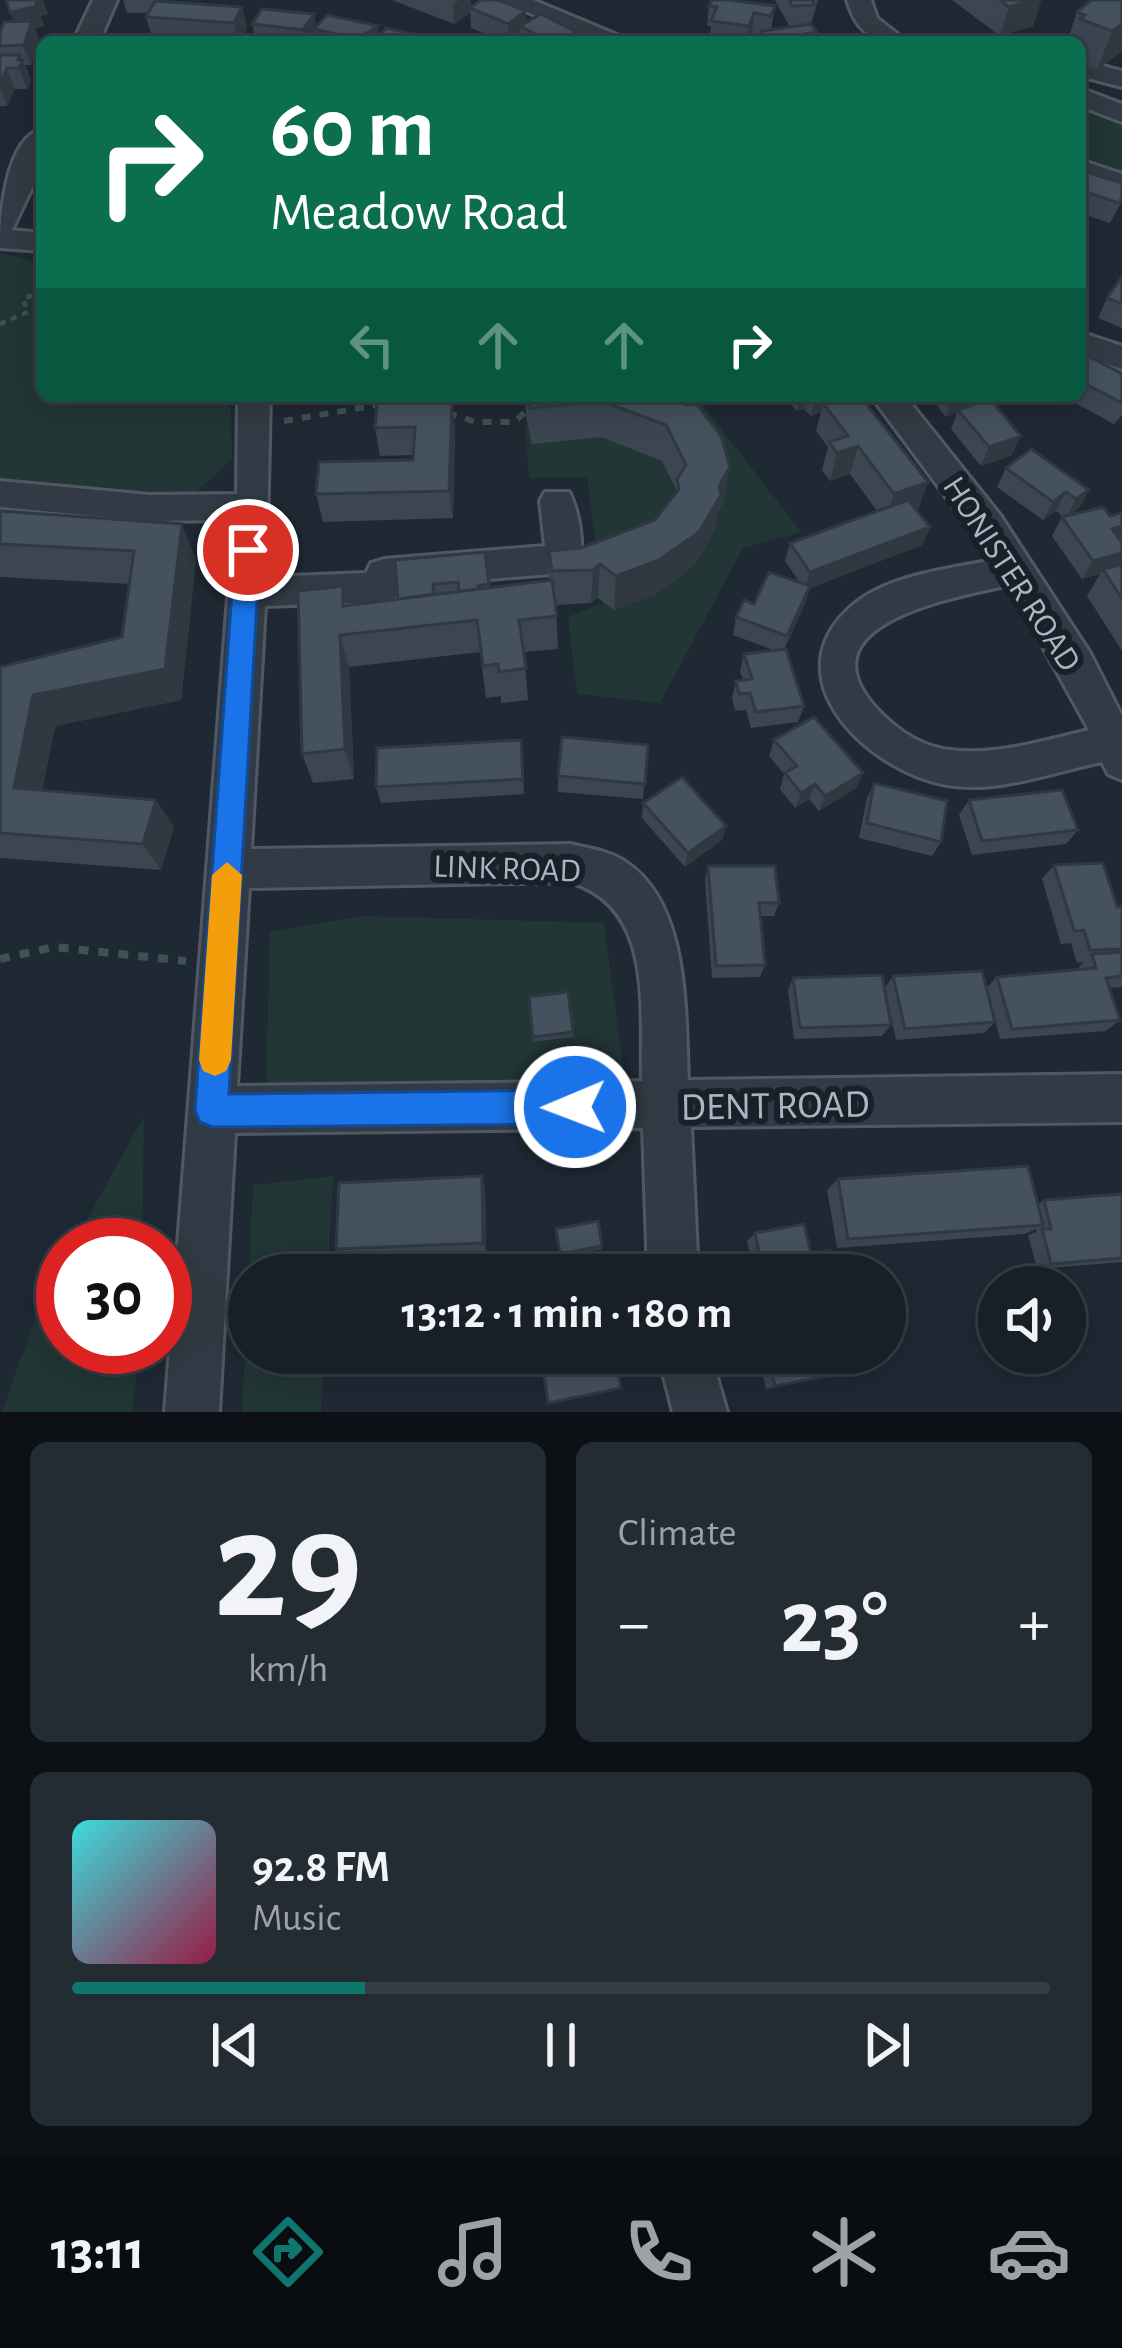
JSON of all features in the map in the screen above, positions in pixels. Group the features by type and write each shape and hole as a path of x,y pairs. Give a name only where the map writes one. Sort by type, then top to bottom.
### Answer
{"street":[{"path":"89,36 105,0"},
{"path":"511,0 605,36"},
{"path":"859,0 866,22 887,36"},
{"path":"1086,70 1122,80"},
{"path":"1086,99 1122,114"},
{"path":"0,226 36,150"},
{"path":"1086,171 1122,183"},
{"path":"0,239 36,242"},
{"path":"1086,345 1122,358"},
{"name":"HONISTER ROAD","path":"891,402 1016,569 1118,752"},
{"path":"192,1412 255,411"},
{"path":"0,494 150,508 250,507"},
{"path":"245,592 383,587 384,573 564,559 557,501"},
{"path":"1016,569 870,613 846,640 840,657 840,675 854,712 884,744 904,756 950,768 1118,752"},
{"name":"LINK ROAD","path":"227,869 535,861 569,862 609,874 633,896 660,955 666,993 672,1254"},
{"name":"DENT ROAD","path":"212,1110 1122,1098"},
{"path":"690,1374 700,1412"}],"path":[{"path":"0,325 28,312 23,299 36,294"},
{"path":"442,411 476,422 514,422 536,402"},
{"path":"255,411 386,404"},
{"path":"0,959 54,947 221,965"}],"green space":[{"path":"1086,108 1122,123 1122,176 1086,164"},
{"path":"0,254 36,261 36,402 227,402 231,409 232,459 196,492 160,496 0,481"},
{"path":"551,402 701,402 801,532 743,548 660,703 577,694 568,617 603,603 587,477 529,478 525,426"},
{"path":"364,916 604,923 624,1076 266,1090 270,932"},
{"path":"144,1116 142,1218 88,1218"},
{"path":"333,1176 329,1254 250,1254 253,1185"},
{"path":"36,1316 36,1374 137,1374 132,1412 2,1412"},
{"path":"244,1374 323,1374 321,1412 242,1412"}],"building":[{"path":"6,0 35,0 37,6 10,12"},
{"path":"481,0 498,0 526,11 508,24 470,8"},
{"path":"712,0 775,6 771,16 754,13 749,26 711,21 717,7 709,6"},
{"path":"789,0 813,0 814,5 792,6"},
{"path":"1000,0 1030,0 1009,7"},
{"path":"1091,0 1122,0 1122,24 1112,31 1080,19 1085,15 1077,12"},
{"path":"155,1 242,7 234,23 146,17"},
{"path":"262,9 314,14 303,30 252,24"},
{"path":"541,14 576,32 539,36 520,26"},
{"path":"327,15 378,26 362,36 314,29"},
{"path":"32,21 24,45 0,46 4,22"},
{"path":"811,24 817,32 765,36 762,31"},
{"path":"386,28 422,36 379,36"},
{"path":"0,55 20,55 18,60 23,60 19,68 7,68 0,84"},
{"path":"1086,172 1122,183 1119,203 1086,192"},
{"path":"1122,279 1122,304 1107,298"},
{"path":"1086,355 1122,374 1122,403 1086,384"},
{"path":"377,402 452,402 449,491 316,494 319,462 413,460 415,427 375,428"},
{"path":"529,402 592,402 530,408"},
{"path":"605,402 697,404 721,436 730,467 719,486 721,495 699,532 659,560 616,576 600,564 593,570 552,571 549,551 581,548 655,520 679,489 677,479 686,465 666,425"},
{"path":"865,402 928,482 894,494 858,446 837,453 829,442 848,436 823,403"},
{"path":"993,402 1021,436 989,447 958,410"},
{"path":"1031,449 1089,490 1076,499 1066,492 1053,502 1006,468"},
{"path":"908,500 930,527 810,572 790,543"},
{"path":"1103,507 1110,516 1122,513 1122,526 1112,529 1122,543 1122,553 1093,561 1062,517"},
{"path":"0,511 182,524 165,669 33,695 14,788 156,800 143,844 0,833 0,667 122,637 134,551 0,544"},
{"path":"485,552 489,584 459,591 458,582 433,584 434,594 398,599 395,560"},
{"path":"1122,565 1122,599 1103,569"},
{"path":"769,572 810,586 787,636 736,617 744,600 754,604"},
{"path":"552,580 557,616 519,620 526,668 499,672 498,664 483,666 477,620 340,635 345,749 302,754 298,591 343,586 343,606"},
{"path":"786,649 804,706 756,712 750,693 739,694 736,681 752,679 744,654"},
{"path":"814,717 863,773 825,796 815,784 801,793 785,773 797,766 774,740"},
{"path":"562,737 648,745 645,784 558,776"},
{"path":"521,740 523,779 376,787 377,748"},
{"path":"682,777 726,826 688,853 643,803"},
{"path":"874,783 947,801 941,842 867,823"},
{"path":"1062,790 1078,830 982,841 969,800"},
{"path":"1103,863 1117,907 1122,906 1122,949 1090,950 1084,930 1074,931 1054,865"},
{"path":"708,866 775,866 779,903 759,903 765,965 716,966"},
{"path":"1122,952 1122,976 1106,978 1120,1020 1012,1029 997,977 1096,968 1092,954"},
{"path":"982,971 995,1022 905,1029 893,976"},
{"path":"882,975 891,1025 800,1028 793,978"},
{"path":"568,992 573,1032 533,1037 529,997"},
{"path":"1028,1166 1043,1225 848,1239 838,1179"},
{"path":"482,1176 483,1243 336,1249 339,1183"},
{"path":"1122,1194 1122,1258 1051,1264 1042,1229 1051,1229 1044,1200"},
{"path":"598,1221 602,1246 560,1254 556,1229"},
{"path":"804,1224 811,1254 760,1254 755,1233"},
{"path":"544,1374 618,1374 621,1388 548,1403"},
{"path":"772,1374 839,1374 775,1386"}],"slow traffic":[{"path":"215,1060 227,875"}],"route":[{"path":"248,550 212,1110 575,1107"}]}
